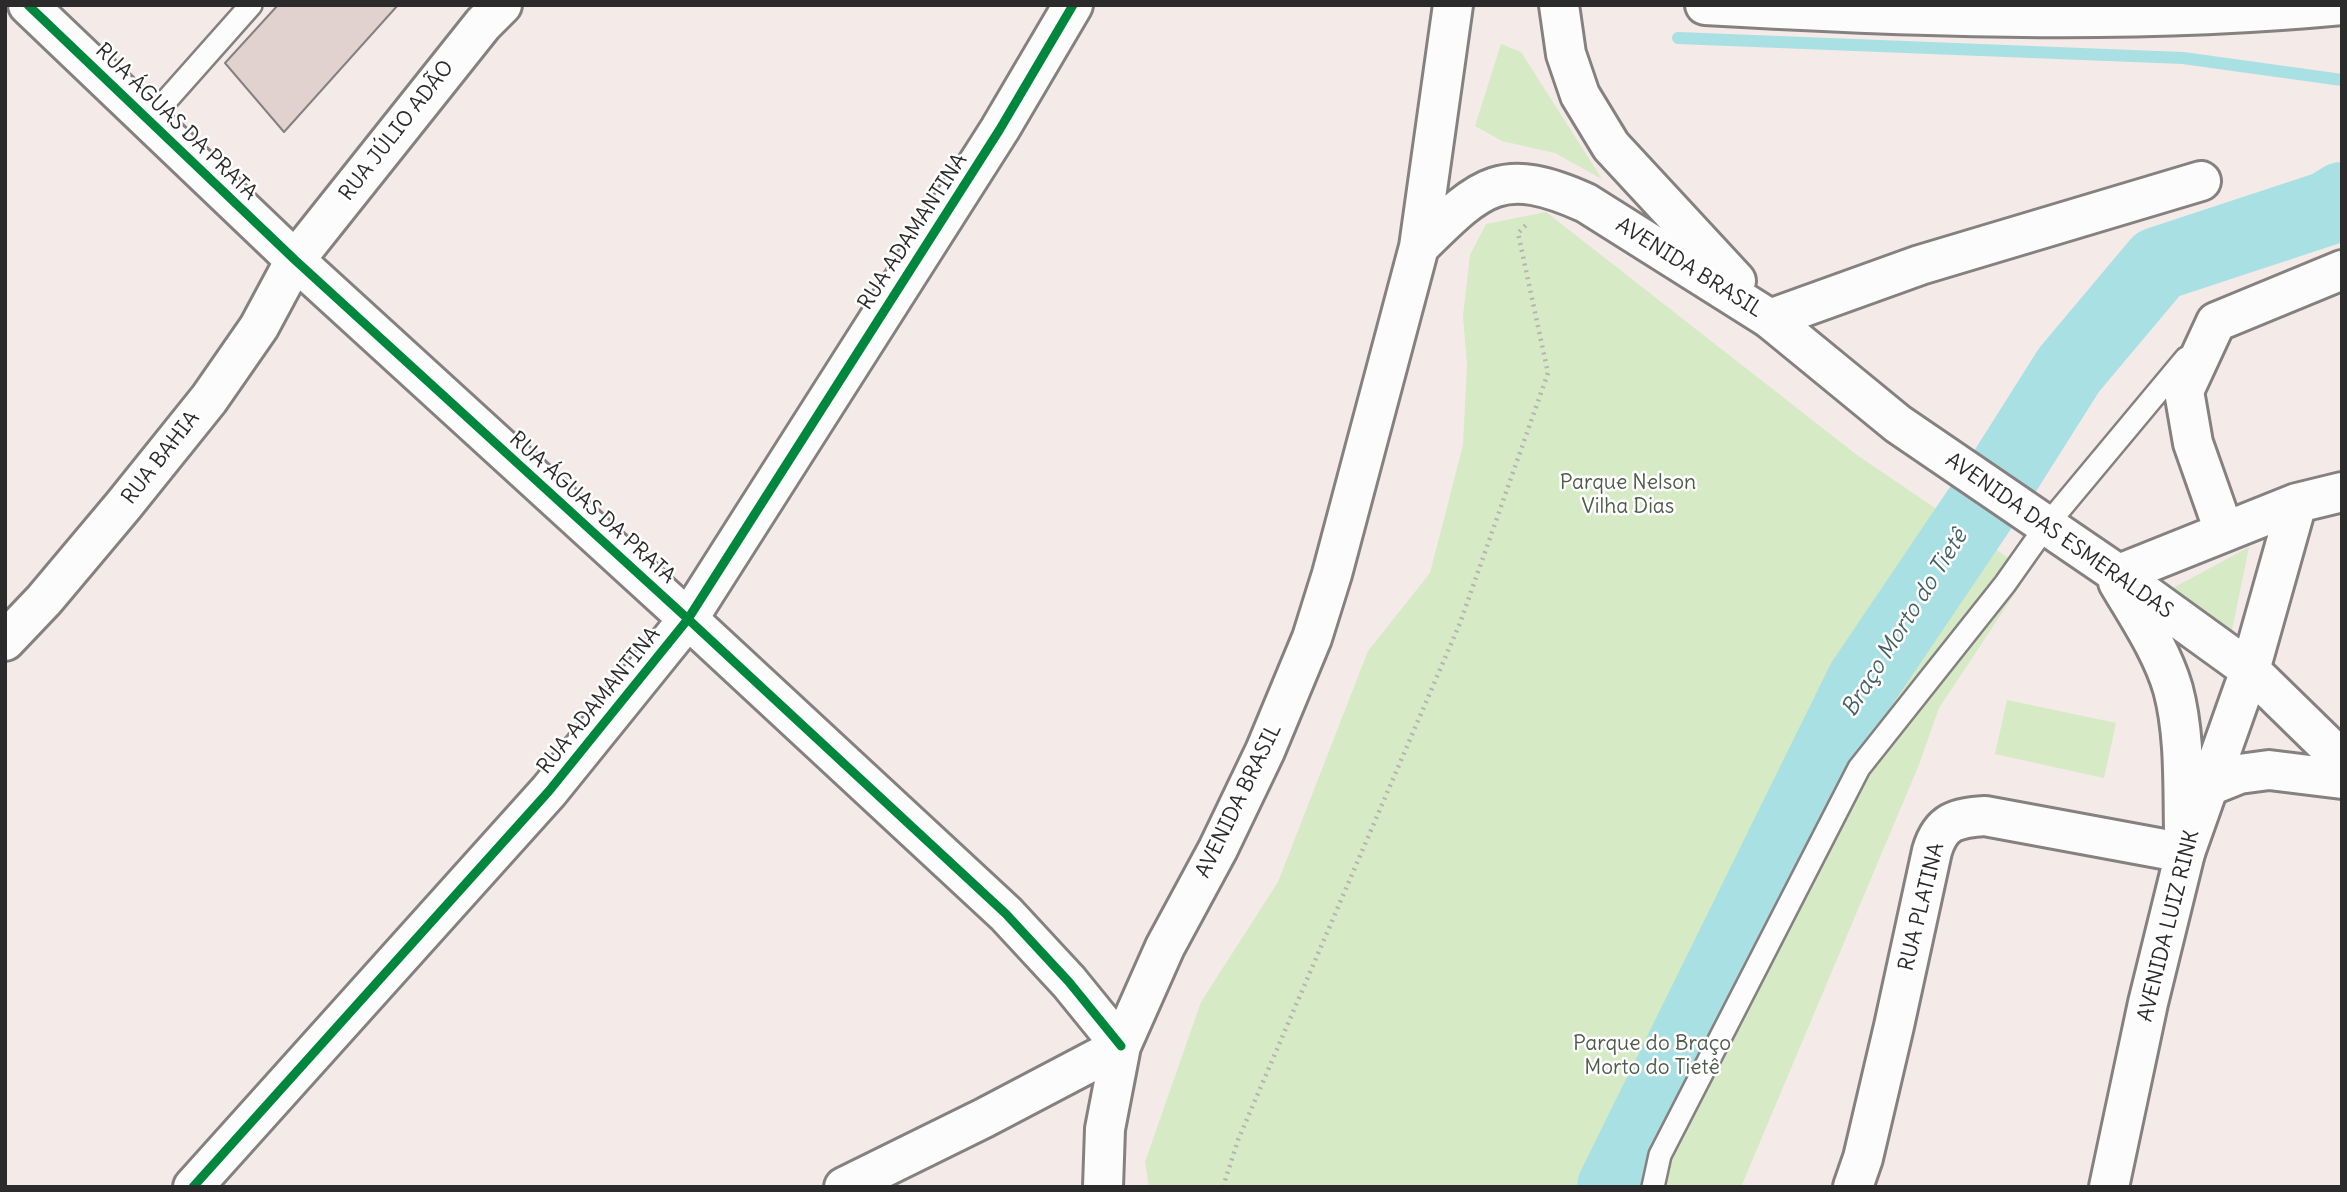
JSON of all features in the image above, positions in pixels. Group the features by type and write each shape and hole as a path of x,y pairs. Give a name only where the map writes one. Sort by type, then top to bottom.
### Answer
{"street":[{"name":"RUA ÁGUAS DA PRATA","path":"28,5 295,260 1006,914 1069,982 1121,1046"},
{"name":"RUA JÚLIO ADÃO","path":"295,260 483,24 502,5"},
{"name":"RUA ADAMANTINA","path":"193,1187 540,801 688,619 1000,128 1073,5"},
{"name":"AVENIDA BRASIL","path":"1103,1187 1105,1129 1121,1046 1165,947 1218,849 1265,751 1312,638 1375,417 1419,247 1453,5"},
{"name":"AVENIDA BRASIL","path":"1559,5 1566,54 1580,95 1611,146 1770,318"},
{"path":"1705,5 2047,18 2267,12 2342,5"},
{"path":"1770,318 1920,265 2201,181"},
{"name":"AVENIDA BRASIL","path":"1419,247 1473,196 1513,183 1537,186 1564,193 1586,203 1770,318"},
{"name":"RUA BAHIA","path":"5,641 44,600 123,506 209,398 259,327 295,260"},
{"path":"2224,531 2193,443 2184,391 2216,322 2342,270"},
{"name":"AVENIDA DAS ESMERALDAS","path":"1770,318 1898,424 2250,670 2342,760"},
{"path":"2185,853 2183,752 2172,687 2156,649 2113,572 2297,503 2342,492"},
{"name":"AVENIDA LUIZ RINK","path":"2109,1187 2148,1003 2185,853 2250,670 2297,503"},
{"path":"2209,786 2239,774 2269,770 2342,779"},
{"name":"RUA PLATINA","path":"1853,1187 1863,1158 1888,1052 1932,851 1942,830 1959,819 1985,816 2185,853"},
{"path":"844,1187 1121,1046"}],"lane":[{"path":"149,120 251,5"},
{"path":"1653,1187 1660,1155 1859,768 2005,584 2046,526 2216,322"}],"path":[{"path":"1223,1187 1238,1140 1460,623 1548,373 1518,233 1527,224"}],"green space":[{"path":"1501,44 1521,52 1602,179 1555,153 1502,141 1475,126"},
{"name":"Parque Nelson Vilha Dias","path":"1546,212 1857,455 2029,572 1939,708 1918,767 1741,1187 1149,1187 1145,1162 1201,1002 1278,882 1368,651 1430,573 1463,445 1467,364 1463,316 1470,255 1486,224"},
{"path":"2249,547 2231,635 2173,588"},
{"path":"2007,700 2116,723 2104,778 1995,754"}],"building":[{"path":"278,5 398,5 284,132 225,63"}],"waterway":[{"path":"1678,38 2183,58 2342,80"},
{"name":"Braço Morto do Tietê","path":"1614,1187 1863,682 2002,476 2069,370 2158,264 2328,208 2342,199"}],"cycle path":[{"path":"28,5 295,260 1006,914 1069,982 1121,1046"},
{"path":"193,1187 549,791 688,619 1000,129 1073,5"}],"park label":[{"name":"Parque do Braço Morto do Tietê","path":"1652,1056"}]}
